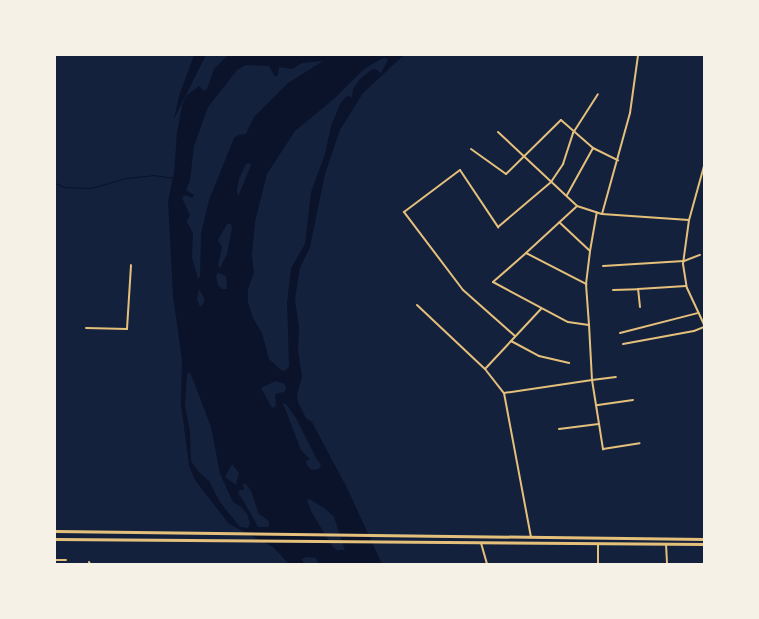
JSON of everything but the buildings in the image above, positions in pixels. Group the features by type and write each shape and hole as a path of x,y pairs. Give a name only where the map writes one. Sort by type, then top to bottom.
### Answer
{"highway":[{"path":"55,531 235,535 704,538"},
{"path":"55,539 704,544"}],"street":[{"path":"602,214 630,113 638,55"},
{"path":"515,336 463,290 404,212 460,170 498,226 551,182 563,164 573,133 598,94"},
{"path":"471,150 506,174 561,120 573,133 593,148 618,160"},
{"path":"498,132 577,206 602,214 689,220"},
{"path":"566,195 593,148"},
{"path":"623,344 694,331 704,325 686,286 684,261 689,220 704,167"},
{"path":"577,206 493,282 568,322 589,325"},
{"path":"597,213 586,284 592,380 602,449 640,443"},
{"path":"559,222 590,251"},
{"path":"526,253 586,284"},
{"path":"603,266 684,261 700,255"},
{"path":"86,328 127,329 131,265"},
{"path":"613,290 686,286"},
{"path":"638,289 640,308"},
{"path":"417,305 485,369 504,393 531,537"},
{"path":"485,369 541,309"},
{"path":"620,333 698,313"},
{"path":"511,341 538,356 569,363"},
{"path":"504,393 616,376"},
{"path":"596,405 633,400"},
{"path":"559,429 599,424"},
{"path":"481,543 487,564"},
{"path":"598,543 598,564"},
{"path":"666,544 667,564"},
{"path":"55,560 66,560"}],"water":[{"path":"194,55 206,55 174,119 179,96"},
{"path":"228,55 404,55 363,93 340,130 325,174 310,247 300,268 295,299 299,328 298,350 302,377 297,395 298,402 306,418 312,422 348,490 382,564 318,564 316,558 306,557 302,559 304,564 289,564 273,547 229,524 195,480 189,466 181,404 182,360 173,296 168,201 174,173 177,132 182,106 186,96 199,86 204,91 207,89 214,69","holes":["386,58 388,60 381,73 375,69 371,70 360,79 353,89 352,97 347,96 341,102 331,126 325,154 311,192 305,244 291,268 287,303 289,366 285,371 281,370 269,359 262,333 253,318 248,302 248,289 254,273 252,255 255,222 267,174 295,131 334,99 364,69 381,59","323,61 288,83 254,117 246,134 238,135 234,138 209,200 201,234 200,276 198,279 192,257 193,233 187,222 190,215 182,198 185,195 192,198 194,195 186,190 190,181 194,146 208,107 237,70 246,65 269,66 275,77 278,75 279,67 292,69 302,63","250,163 251,165 238,197 239,179 246,164","227,224 231,224 232,228 227,254 220,268 218,266 222,247 218,240","218,273 226,276 227,289 222,289 218,285 216,276","199,289 204,298 204,303 200,307 197,299","190,372 211,427 220,474 233,502 247,514 250,523 248,528 240,527 220,502 209,481 191,461 190,432 185,405 187,374","276,381 285,384 286,389 284,392 275,394 276,406 272,408 261,388","283,403 286,404 296,418 317,460 321,464 319,469 312,470 307,465 306,461 310,459 301,450","232,464 239,473 236,485 225,477","245,483 251,491 259,514 269,521 269,527 258,527 238,494 239,490 244,490 243,484","309,499 334,517 345,550 337,550 333,547 312,513 307,501"]}],"waterway":[{"path":"55,183 64,187 91,188 126,178 153,175 174,178"}]}
